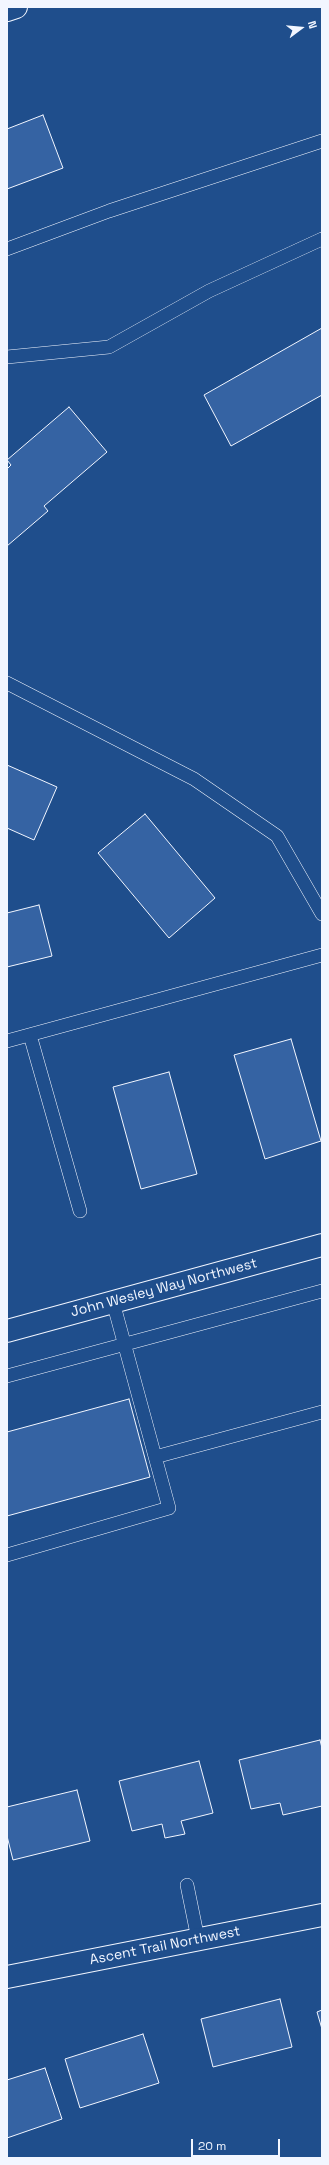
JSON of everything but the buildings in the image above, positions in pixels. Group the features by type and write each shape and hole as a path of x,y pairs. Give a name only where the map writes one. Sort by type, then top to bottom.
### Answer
{"street":[{"path":"7,10 16,7"},
{"name":"John Wesley Way Northwest","path":"7,1331 322,1245"},
{"name":"Ascent Trail Northwest","path":"7,1977 322,1915"}],"lane":[{"path":"7,249 108,211 322,141"},
{"path":"7,356 109,347 209,291 322,239"},
{"path":"7,683 194,779 278,836 322,914"},
{"path":"7,1041 322,954"},
{"path":"30,1035 80,1211"},
{"path":"7,1376 322,1291"},
{"path":"7,1555 169,1508 112,1302"},
{"path":"155,1457 322,1412"},
{"path":"187,1886 198,1939"}]}
